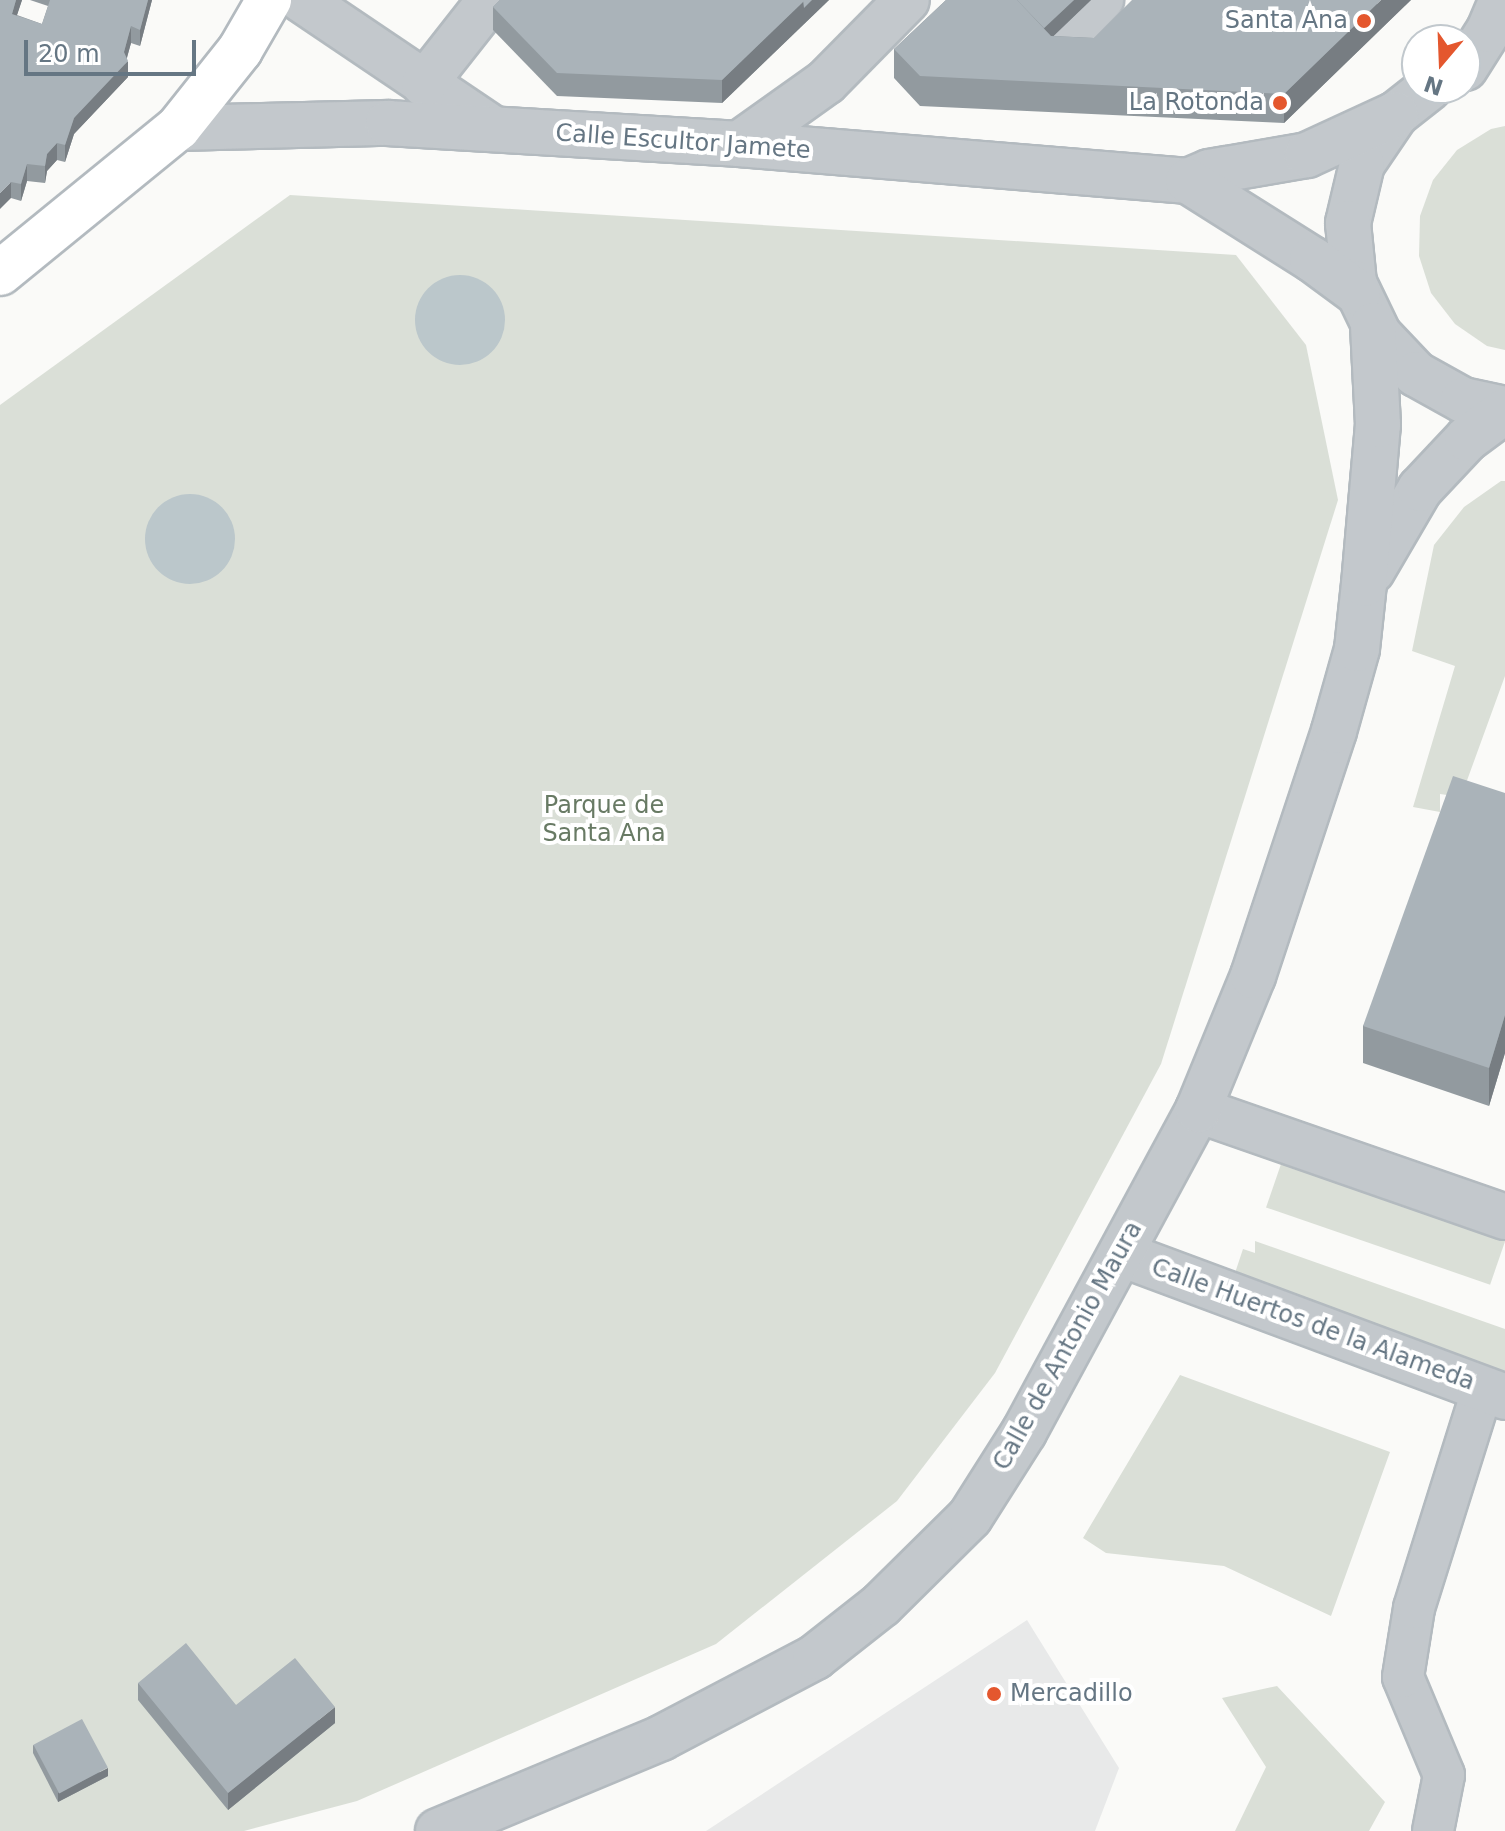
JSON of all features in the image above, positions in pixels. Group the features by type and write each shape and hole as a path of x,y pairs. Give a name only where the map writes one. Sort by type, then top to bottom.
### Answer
{"main road":[{"path":"0,273 178,128 240,50 269,0"}],"street":[{"path":"302,0 494,130"},
{"path":"424,84 490,0"},
{"path":"739,144 826,82 907,0"},
{"path":"1052,52 1103,0"},
{"path":"1481,43 1502,0"},
{"path":"1481,66 1505,62"},
{"name":"Calle Escultor Jamete","path":"1188,181 1209,172 1307,155 1406,104"},
{"name":"Calle de Antonio Maura","path":"438,1831 661,1738 815,1657 881,1605 970,1517 1024,1432 1198,1110 1253,976 1334,731 1357,649 1378,425 1365,309 1348,253 1352,193 1377,138 1409,104"},
{"name":"Calle Escultor Jamete","path":"178,128 388,123 739,144 1188,181 1312,259 1365,309"},
{"path":"1365,309 1416,374 1463,400 1505,410"},
{"name":"Calle de Antonio Maura","path":"1364,584 1420,489 1467,439 1505,410"},
{"path":"1198,1110 1505,1217"},
{"name":"Calle Huertos de la Alameda","path":"1121,1254 1494,1392"},
{"path":"1433,1831 1444,1775 1403,1677 1414,1608 1494,1392"}],"shaded area":[{"path":"460,275 477,279 492,288 501,303 505,320 501,337 492,352 477,361 460,365 443,361 428,352 419,337 415,320 419,303 428,288 443,279"},
{"path":"190,494 207,498 222,507 231,522 235,539 231,556 222,571 207,580 190,584 173,580 158,571 149,556 145,539 149,522 158,507 173,498"},
{"name":"Mercadillo","path":"1027,1620 1119,1768 1095,1831 706,1831"}],"green space":[{"path":"1505,126 1505,350 1487,346 1455,324 1431,293 1419,256 1420,216 1433,180 1457,150 1491,129"},
{"name":"Parque de Santa Ana","path":"290,195 1236,255 1306,345 1338,500 1161,1064 995,1373 897,1501 716,1644 357,1801 244,1831 0,1831 0,405"},
{"path":"1505,481 1505,676 1461,797 1440,794 1440,812 1413,807 1455,666 1412,651 1434,545 1464,507"},
{"path":"1281,1164 1505,1241 1490,1285 1266,1207"},
{"path":"1255,1241 1505,1329 1505,1372 1234,1276 1243,1249 1255,1253"},
{"path":"1180,1375 1390,1452 1331,1616 1224,1566 1106,1553 1083,1538"},
{"path":"1277,1686 1385,1802 1369,1831 1235,1831 1266,1767 1222,1698"}],"building":[{"path":"0,0 16,0 12,14 42,24 50,0 148,0 140,30 131,26 124,52 128,61 74,118 65,145 57,143 47,154 45,166 27,164 21,184 11,182 0,193"},
{"path":"500,0 804,1 722,80 557,73 493,7"},
{"path":"946,0 1017,0 1051,36 1094,38 1132,0 1381,0 1284,94 920,76 894,49"},
{"path":"1017,0 1074,0 1044,28"},
{"path":"1453,776 1505,793 1505,1015 1489,1068 1363,1026"},
{"path":"186,1643 236,1705 295,1658 335,1707 228,1793 138,1683"},
{"path":"82,1719 108,1768 59,1793 33,1745"}],"place":[{"name":"Santa Ana","path":"1364,21"},
{"name":"La Rotonda","path":"1280,103"},
{"name":"Mercadillo","path":"994,1694"}]}
